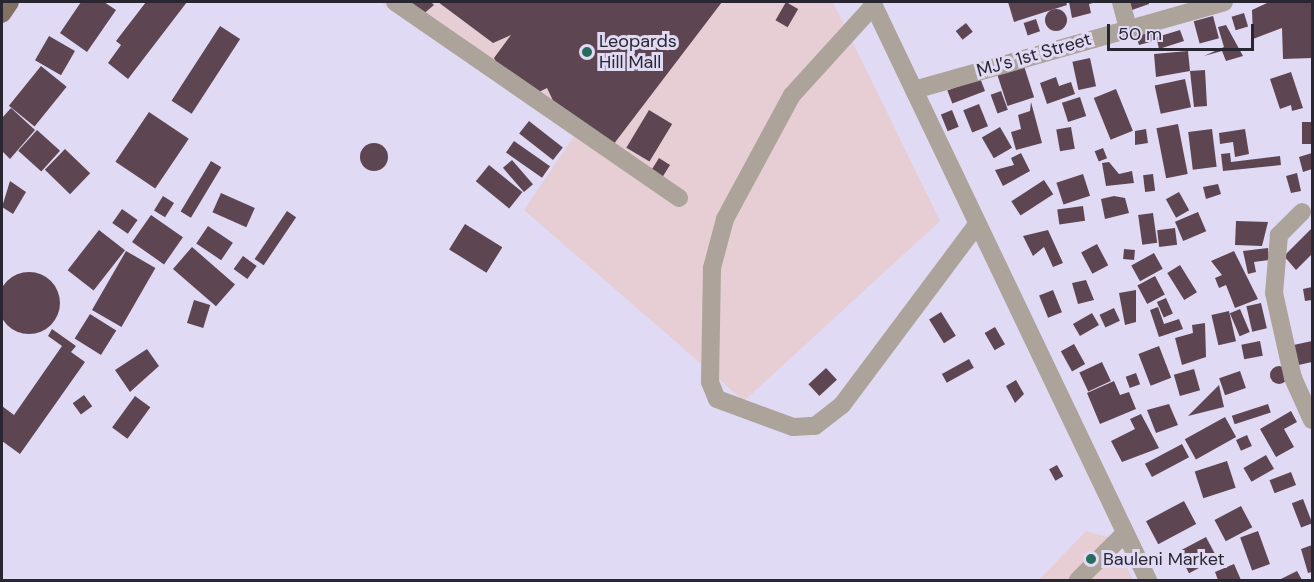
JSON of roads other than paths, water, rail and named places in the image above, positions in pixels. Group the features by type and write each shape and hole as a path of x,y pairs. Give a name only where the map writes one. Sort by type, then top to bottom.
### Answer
{"main road":[{"path":"2,14 10,2"}],"street":[{"path":"395,2 679,198"},
{"path":"1120,2 1128,29"},
{"name":"MJ’s 1st Street","path":"914,90 1224,2"},
{"path":"975,227 842,405 815,426 793,427 717,399 710,381 712,267 725,219 792,95 873,3 975,227 1148,580"},
{"path":"1302,212 1279,235 1274,293 1293,378 1312,420"},
{"path":"1078,580 1125,532"}],"place":[{"name":"Leopards Hill Mall","path":"587,52"},
{"name":"Bauleni Market","path":"1091,559"}]}
